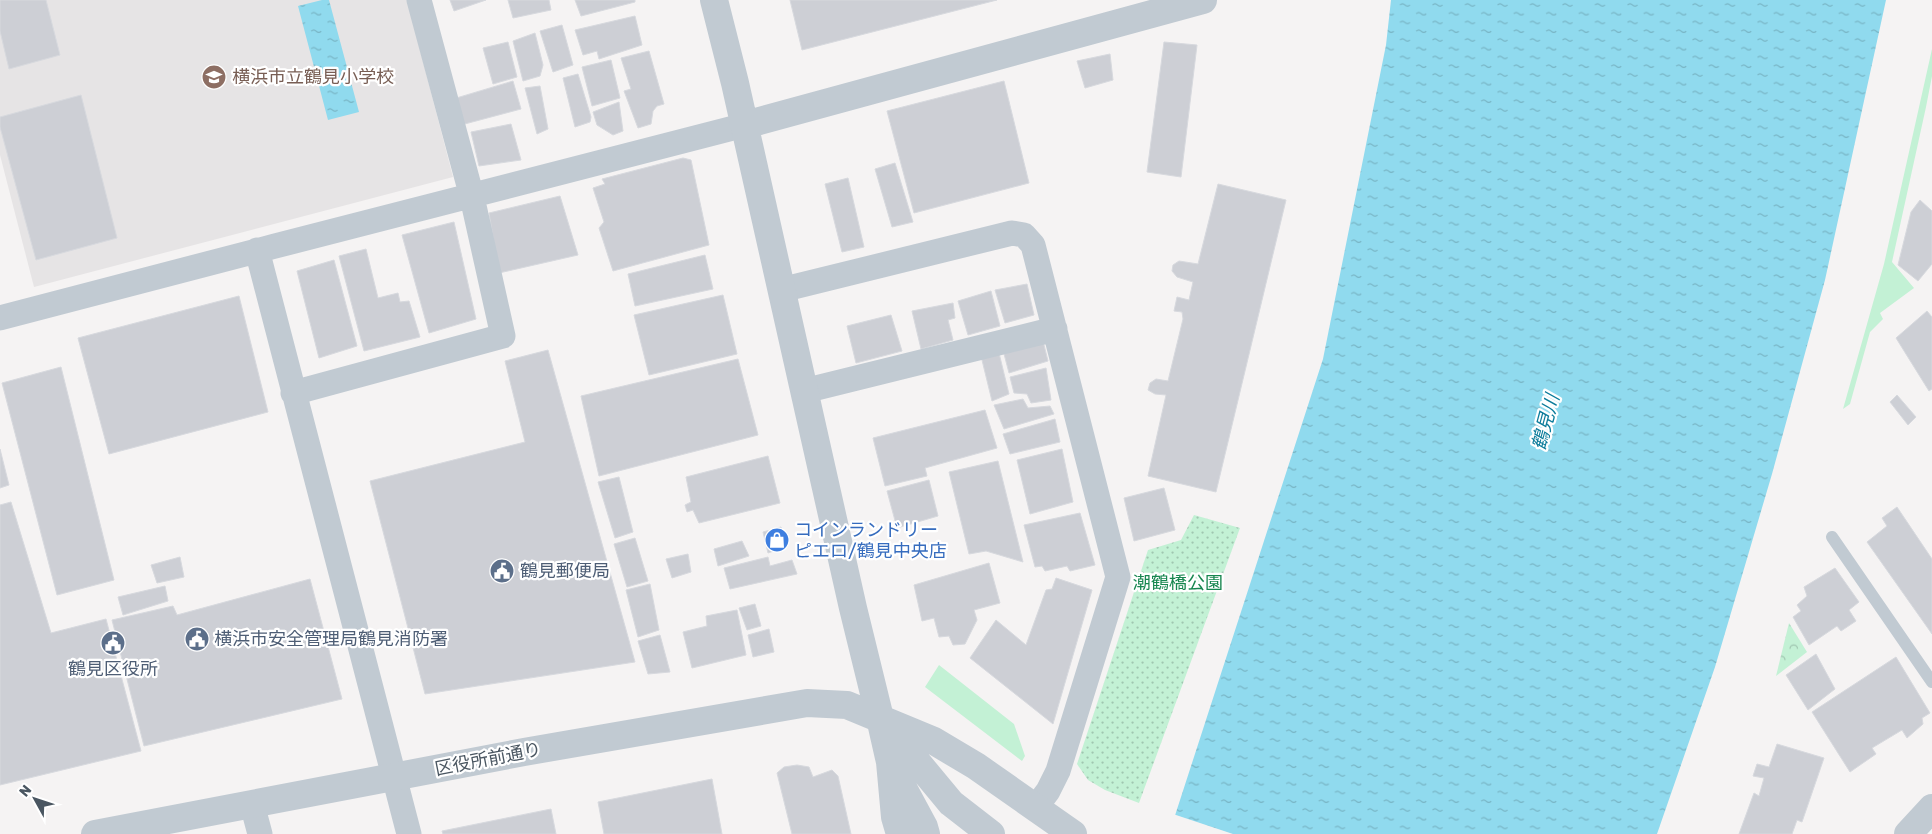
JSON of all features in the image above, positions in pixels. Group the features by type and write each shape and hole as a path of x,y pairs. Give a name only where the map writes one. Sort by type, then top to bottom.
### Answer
{"street":[{"path":"293,393 503,336 472,197 419,0"},
{"path":"714,0 890,762 895,817 900,834"},
{"path":"0,318 257,250 472,197 744,126 1203,0"},
{"path":"781,290 1012,232 1024,235 1033,245 1118,577 1058,771 1048,791 1036,807"},
{"path":"257,250 409,834"},
{"path":"804,391 1055,329"},
{"name":"区役所前通り","path":"95,834 524,752 807,703 847,705 934,741 976,766 1073,834"},
{"path":"880,718 951,803 991,834"},
{"path":"890,762 926,834"},
{"path":"252,804 260,834"},
{"path":"1908,834 1932,808"}],"lane":[{"path":"1832,536 1932,682"}],"shaded area":[{"name":"横浜市立鶴見小学校","path":"0,0 407,0 453,177 34,287 0,155"}],"green space":[{"path":"1932,49 1932,76 1892,262 1914,288 1880,313 1883,319 1870,332 1850,404 1843,409 1884,264"},
{"name":"潮鶴橋公園","path":"1194,515 1240,528 1139,803 1105,790 1088,780 1077,764 1148,550 1181,540"},
{"path":"1789,623 1807,652 1776,676"},
{"path":"939,665 1014,724 1025,756 1022,761 925,687"}],"water":[{"path":"329,0 359,112 328,120 298,6"},
{"name":"鶴見川","path":"1391,0 1886,0 1825,280 1772,474 1715,667 1657,834 1169,834 1323,359 1386,45"}],"pier":[{"path":"1173,814 1233,834 1167,834"}],"building":[{"path":"0,0 46,0 60,55 9,69 0,31"},
{"path":"450,0 486,0 454,11"},
{"path":"508,0 549,0 551,10 513,18"},
{"path":"575,0 635,0 635,2 581,16"},
{"path":"790,0 997,0 802,50"},
{"path":"635,16 642,45 599,59 597,51 583,55 575,30"},
{"path":"562,25 573,65 553,72 540,31"},
{"path":"535,33 543,65 540,76 523,81 513,41"},
{"path":"508,42 517,77 493,84 483,48"},
{"path":"1164,42 1197,45 1181,177 1147,172"},
{"path":"649,51 664,104 657,106 653,111 651,124 638,128 624,91 631,89 621,58"},
{"path":"1110,54 1113,80 1085,88 1077,61"},
{"path":"611,60 620,98 592,106 582,67"},
{"path":"578,74 591,117 590,122 575,127 563,78"},
{"path":"513,81 521,109 461,125 453,99"},
{"path":"1004,81 1029,183 914,213 887,111"},
{"path":"540,86 548,129 537,134 525,88"},
{"path":"81,95 117,238 36,260 0,127 0,117"},
{"path":"619,102 623,131 613,135 597,125 593,112"},
{"path":"511,124 521,160 479,166 471,132"},
{"path":"683,158 691,160 709,245 613,271 599,228 604,222 593,188 605,184 602,179"},
{"path":"895,163 913,222 892,227 875,169"},
{"path":"848,178 864,247 842,252 825,184"},
{"path":"1218,184 1286,200 1216,492 1148,476 1166,395 1155,394 1148,390 1150,383 1156,379 1168,381 1183,319 1182,312 1174,311 1177,297 1189,300 1193,282 1177,277 1172,271 1173,265 1179,261 1198,264"},
{"path":"560,196 578,255 499,273 489,213"},
{"path":"1920,200 1932,211 1932,264 1918,281 1898,265 1911,212"},
{"path":"454,222 476,319 429,333 402,235"},
{"path":"366,249 378,298 398,293 400,302 409,301 420,337 364,351 339,256"},
{"path":"705,255 713,289 635,306 628,274"},
{"path":"334,260 357,346 319,358 297,271"},
{"path":"1027,284 1034,315 1005,323 995,290"},
{"path":"991,291 1000,326 968,335 958,301"},
{"path":"723,295 737,354 649,375 634,315"},
{"path":"239,296 268,412 109,454 78,338"},
{"path":"953,303 955,318 948,320 953,340 921,349 912,311"},
{"path":"1927,311 1932,317 1932,389 1929,391 1896,338"},
{"path":"891,315 902,351 856,363 847,326"},
{"path":"1043,341 1048,361 1009,373 1003,350"},
{"name":"鶴見郵便局","path":"548,350 635,662 425,694 370,481 525,442 505,361"},
{"path":"999,353 1009,394 992,401 981,356"},
{"path":"738,359 758,435 599,476 581,396"},
{"path":"61,367 114,580 57,595 2,383"},
{"path":"1046,368 1051,400 1031,403 1027,394 1014,393 1010,377"},
{"path":"1897,395 1916,417 1908,425 1890,402"},
{"path":"1023,399 1028,408 1050,406 1054,414 1004,429 994,405"},
{"path":"985,410 997,448 925,468 927,476 885,486 873,438"},
{"path":"1055,419 1060,442 1010,454 1003,434"},
{"path":"0,449 9,485 0,488"},
{"path":"1062,449 1073,502 1030,514 1017,460"},
{"path":"768,456 780,503 699,523 693,510 687,512 685,505 691,502 686,477"},
{"path":"998,461 1023,562 986,551 969,554 949,472"},
{"path":"619,477 633,532 615,538 598,482"},
{"path":"929,480 938,516 897,528 887,491"},
{"path":"1164,488 1175,530 1134,541 1124,498"},
{"path":"11,502 51,633 106,619 141,751 0,785 0,505"},
{"path":"1897,507 1932,559 1932,634 1867,542 1887,526 1882,518"},
{"path":"1080,513 1095,565 1070,571 1067,566 1045,571 1042,566 1035,567 1024,525"},
{"path":"781,527 785,547 768,553 763,532"},
{"path":"635,538 648,581 627,587 614,544"},
{"path":"742,541 749,556 718,566 714,549"},
{"path":"688,554 691,572 672,578 666,559"},
{"path":"180,557 184,577 157,583 151,565"},
{"path":"768,557 770,566 792,560 797,574 730,589 724,568"},
{"path":"989,563 1000,603 974,610 977,620 965,644 953,645 949,636 939,637 934,618 922,621 914,585"},
{"path":"1835,568 1859,602 1849,610 1856,621 1841,631 1837,626 1809,645 1793,617 1801,611 1797,605 1807,596 1804,587"},
{"path":"1056,578 1092,590 1053,724 970,658 996,620 1026,645 1046,590 1052,589"},
{"path":"310,579 342,699 144,746 112,620 173,606 177,615"},
{"path":"650,584 659,630 638,637 626,590"},
{"path":"165,586 168,601 123,615 118,597"},
{"path":"755,604 761,626 747,630 739,608"},
{"path":"737,610 746,655 692,668 683,632 707,626 706,616"},
{"path":"769,629 774,652 753,657 748,635"},
{"path":"660,635 670,672 648,674 638,641"},
{"path":"1816,654 1835,689 1808,710 1786,675"},
{"path":"1896,657 1930,713 1922,718 1923,724 1907,738 1902,730 1872,748 1876,754 1850,772 1812,712"},
{"path":"1777,744 1824,758 1802,822 1797,820 1792,834 1739,834 1754,793 1759,796 1764,778 1753,776 1757,764 1769,767"},
{"path":"797,765 809,767 813,777 832,770 838,776 851,834 792,834 777,773 784,767"},
{"path":"712,779 722,834 604,834 598,802"},
{"path":"551,809 556,834 443,834 442,831"}],"place":[{"name":"横浜市立鶴見小学校","path":"214,77"},
{"name":"コインランドリー ピエロ/鶴見中央店","path":"777,540"},
{"name":"鶴見郵便局","path":"502,571"},
{"name":"横浜市安全管理局鶴見消防署","path":"197,639"},
{"name":"鶴見区役所","path":"113,643"}]}
